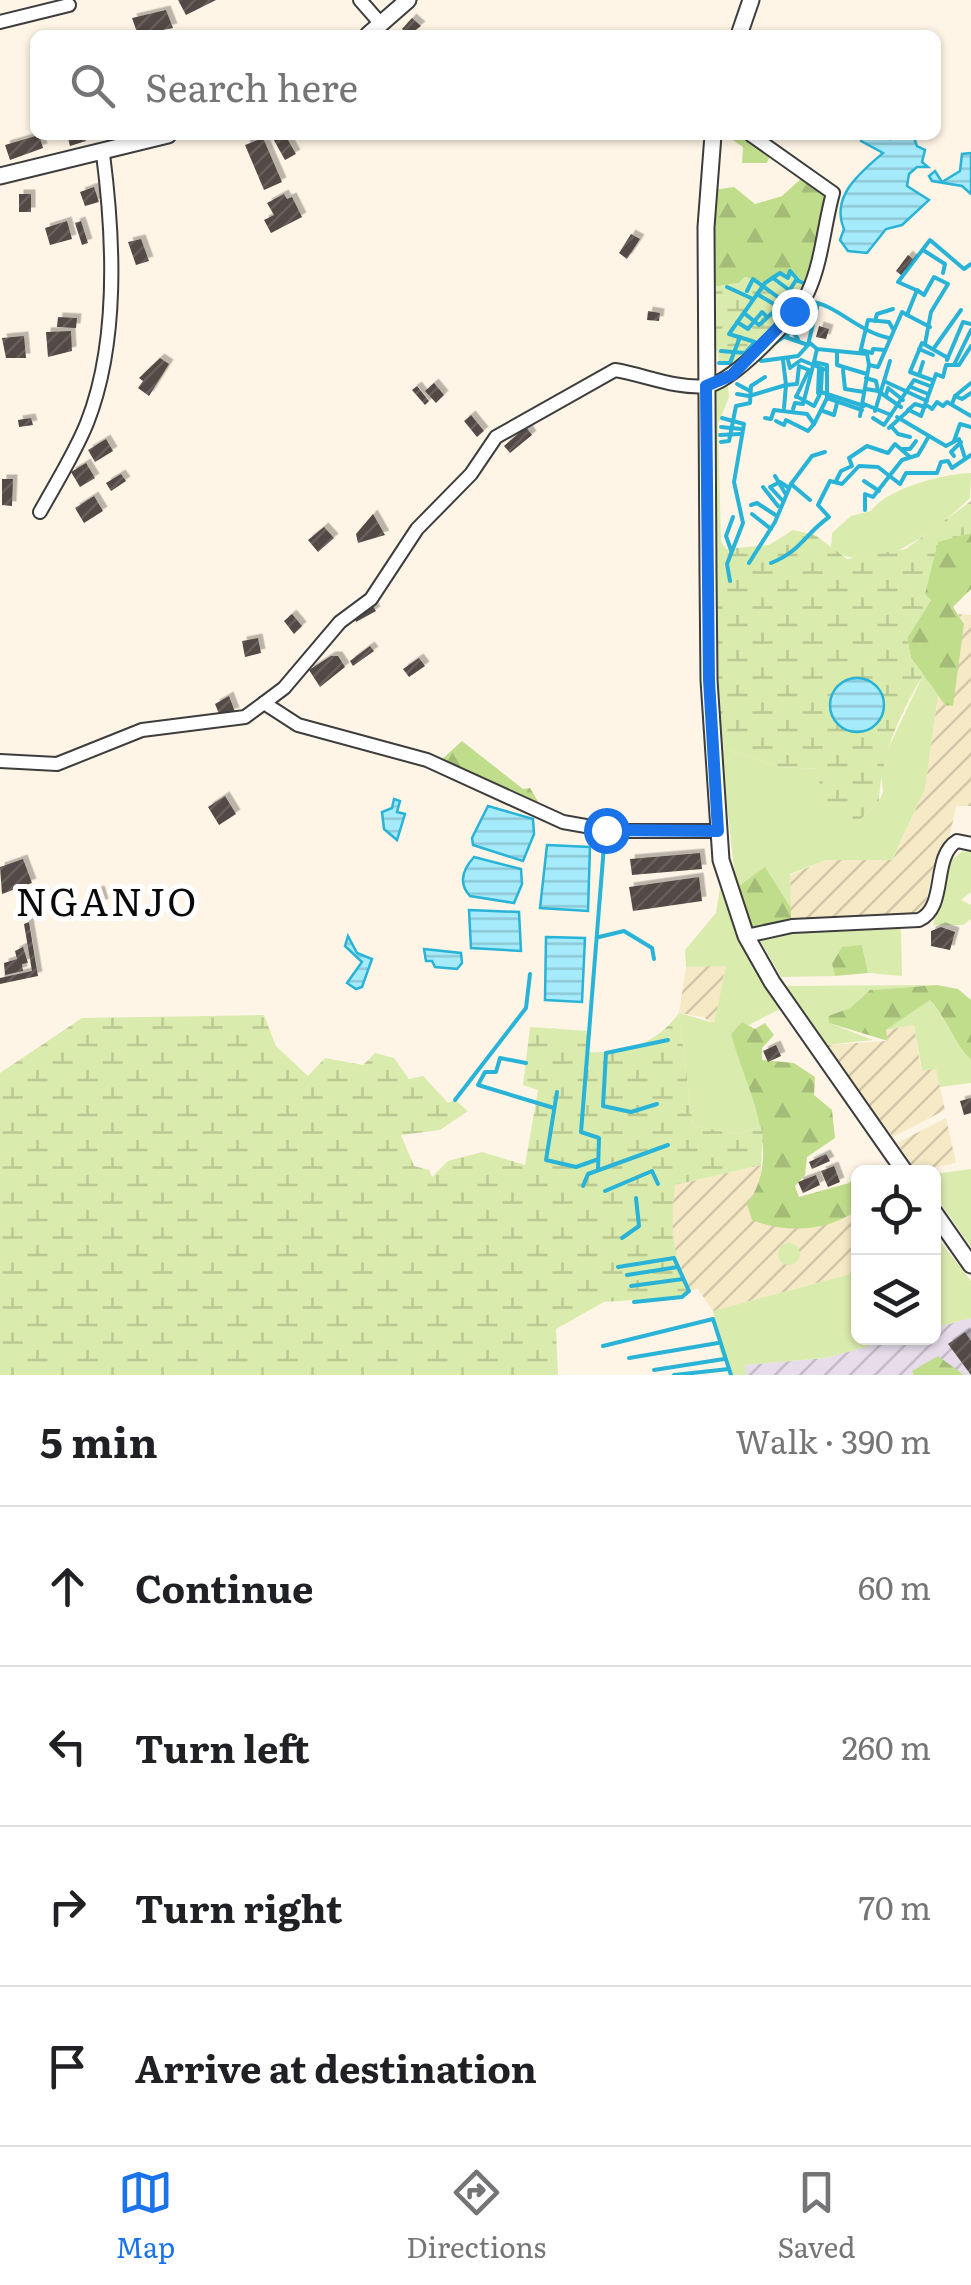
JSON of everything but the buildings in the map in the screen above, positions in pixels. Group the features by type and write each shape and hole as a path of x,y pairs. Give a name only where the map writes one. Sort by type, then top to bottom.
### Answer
{"street":[{"path":"360,0 375,30 408,0"},
{"path":"741,30 751,0"},
{"path":"0,22 69,5"},
{"path":"0,176 151,140"},
{"path":"714,140 706,227 709,680 718,831 728,888 746,936 772,982 901,1165"},
{"path":"0,761 57,764 142,730 245,717 284,688 340,622 371,599 418,529 465,482 504,432 615,370 650,380 706,386 732,375 806,296 833,193 758,140"},
{"path":"40,512 86,425 103,360 111,227 103,154"},
{"path":"264,703 298,725 427,760 562,822 614,831 718,831"},
{"path":"746,936 792,926 919,920 932,906 947,848 958,841 971,844"},
{"path":"941,1222 971,1265"}],"shaded area":[{"path":"958,614 971,615 971,806 956,806 950,835 935,860 924,911 918,916 791,922 790,875 826,860 893,859 925,789 938,695 945,705 964,624"},
{"path":"726,965 714,1024 703,1017 679,1013 686,967"},
{"path":"914,1025 921,1070 936,1068 945,1110 893,1137 825,1045 888,1041 886,1030"},
{"path":"946,1118 956,1163 912,1165 897,1143"},
{"path":"761,1165 761,1185 843,1220 851,1215 851,1274 713,1311 698,1289 689,1291 674,1258 669,1227 675,1185"},
{"path":"971,1318 971,1375 746,1375 744,1371 744,1365 825,1358 873,1345 941,1345 941,1326"}],"green space":[{"path":"732,140 769,140 773,149 767,163 742,163 743,147"},
{"path":"805,175 825,179 839,189 806,284 795,274 780,273 765,283 745,277 739,283 713,287 713,190 734,187 755,204 782,196"},
{"path":"790,271 806,284 800,298 733,365 719,363 717,350 713,350 713,287 739,283 745,277 765,283"},
{"path":"728,385 729,397 718,424 721,542 726,549 723,589 715,601 713,391"},
{"path":"971,473 970,498 941,524 906,546 868,558 849,557 831,550 832,533 851,516 871,511 889,496 917,484"},
{"path":"971,501 971,533 938,542 925,594 931,600 907,638 911,658 923,675 893,736 883,767 879,801 855,825 835,822 819,801 820,769 779,767 721,748 715,601 723,589 726,549 769,545 793,530 815,535 847,559 906,549"},
{"path":"971,533 971,589 953,607 964,624 953,706 945,705 911,658 907,638 931,600 924,594 938,541"},
{"path":"923,675 938,695 925,789 892,860 826,860 790,874 791,908 765,868 736,888 721,748 779,767 820,769 855,825 879,801 883,792 880,766"},
{"path":"462,741 523,789 530,788 539,803 440,761"},
{"path":"963,851 971,852 971,892 961,900 971,905 971,919 963,925 933,925 950,861"},
{"path":"765,867 791,908 791,922 753,928 736,888"},
{"path":"720,888 737,932 780,1009 731,1034 763,1126 737,1134 693,1126 679,1013 714,1023 726,966 686,967 685,950 716,913"},
{"path":"901,928 902,976 868,973 862,945 832,964 835,976 781,977 758,937 798,929"},
{"path":"862,945 868,973 835,976 832,964 842,947"},
{"path":"936,985 870,990 850,1008 828,1016 829,1023 873,1040 825,1045 786,986"},
{"path":"937,985 958,989 971,1000 971,1060 930,1000 886,1030 888,1041 829,1023 828,1016 850,1008 870,990"},
{"path":"930,1000 971,1060 971,1083 940,1087 936,1069 922,1071 914,1025 886,1030"},
{"path":"679,1013 693,1126 737,1134 763,1126 761,1165 675,1185 674,1239 689,1291 682,1297 604,1302 556,1329 558,1375 0,1375 0,1073 82,1018 264,1015 276,1046 308,1076 325,1058 363,1065 375,1053 394,1058 409,1079 423,1076 448,1103 455,1100 468,1111 440,1130 401,1135 414,1166 429,1170 432,1177 448,1161 482,1152 525,1165 538,1090 523,1085 530,1027 589,1031 587,1052 614,1051 650,1039"},
{"path":"742,1022 755,1029 765,1023 774,1035 762,1048 762,1060 794,1063 815,1077 814,1095 832,1110 835,1138 807,1157 805,1175 795,1186 799,1197 851,1181 851,1214 820,1226 793,1229 752,1220 747,1204 758,1184 763,1142 731,1034"},
{"path":"971,1169 971,1247 941,1204 941,1173"},
{"path":"789,1243 797,1246 797,1262 789,1265 781,1262 778,1254 781,1246"},
{"path":"941,1243 971,1281 971,1318 941,1326"},
{"path":"851,1274 851,1345 873,1345 825,1358 745,1365 746,1375 731,1375 720,1352 713,1311"},
{"path":"938,1356 964,1375 914,1375 912,1371"}],"water":[{"path":"915,140 925,150 922,162 928,167 917,167 909,174 907,186 929,200 902,225 886,229 867,253 848,251 840,240 844,229 844,195 883,153 861,141"},
{"path":"971,153 971,194 962,186 932,181 929,176 935,171 942,182 960,171 962,154"},
{"path":"857,678 876,686 884,705 876,724 857,732 838,724 830,705 838,686"},
{"path":"394,799 400,801 397,812 405,814 397,840 384,829 382,812 392,808"},
{"path":"488,806 533,819 534,834 523,861 473,845 472,838"},
{"path":"547,845 590,847 588,911 540,908"},
{"path":"474,857 521,869 522,884 514,903 470,896 463,876"},
{"path":"469,910 519,912 521,951 471,948"},
{"path":"348,936 357,953 372,959 362,987 356,989 347,983 362,962 345,946"},
{"path":"546,937 585,938 582,1002 545,1000"},
{"path":"424,949 461,953 462,963 457,969 435,967 432,961 426,961"}],"waterway":[{"path":"916,290 898,282 930,240 964,269 971,264"},
{"path":"923,250 945,264 943,273"},
{"path":"721,351 745,353 755,342 729,334 765,283 780,273 788,278 790,271 799,281"},
{"path":"869,365 878,367 902,312 907,315 917,290 924,295 934,277 948,284 931,312 925,344"},
{"path":"773,278 800,298"},
{"path":"747,291 753,279 793,308"},
{"path":"786,313 779,307 796,280 806,284"},
{"path":"727,287 753,299"},
{"path":"744,313 759,325 779,307 757,294"},
{"path":"809,301 889,338"},
{"path":"785,337 808,345 818,303"},
{"path":"875,321 877,314 893,309"},
{"path":"934,348 961,310"},
{"path":"737,322 748,329 762,312 766,316"},
{"path":"907,315 930,327"},
{"path":"797,316 798,323 810,327"},
{"path":"860,353 868,320 889,322 893,329"},
{"path":"947,360 963,322 971,324"},
{"path":"954,365 971,330"},
{"path":"772,345 792,331 798,339"},
{"path":"719,363 730,363 740,337"},
{"path":"756,355 761,361 798,356 810,343 817,349 867,354 869,365 860,416"},
{"path":"932,380 910,372 922,343 948,358"},
{"path":"889,428 909,410 921,416 936,374 943,377 946,365 959,365 971,346"},
{"path":"817,349 814,362 827,365 827,398 862,410"},
{"path":"919,349 933,355"},
{"path":"861,350 885,350"},
{"path":"837,353 837,365 867,374"},
{"path":"737,394 749,396 786,385 783,360"},
{"path":"788,360 790,368 801,360 826,370"},
{"path":"875,411 890,361"},
{"path":"793,409 795,403 803,404 814,362"},
{"path":"919,375 923,362"},
{"path":"784,408 786,385 797,384 799,366 809,370"},
{"path":"818,393 819,369"},
{"path":"796,397 809,370"},
{"path":"821,390 822,370"},
{"path":"843,370 845,389 864,392"},
{"path":"721,442 729,441 736,406 750,403 751,386 765,377"},
{"path":"866,378 876,381 878,391"},
{"path":"873,418 884,425 914,380 930,386"},
{"path":"886,382 927,401"},
{"path":"955,396 971,383"},
{"path":"737,384 750,391"},
{"path":"911,387 928,394"},
{"path":"886,395 888,388 903,400"},
{"path":"866,389 878,391 901,407"},
{"path":"796,396 814,406 821,392 864,406"},
{"path":"952,404 955,396 962,399 971,393"},
{"path":"765,418 771,419 774,410 807,414 814,424 827,398"},
{"path":"928,406 932,409 937,402 943,406 947,402 971,416"},
{"path":"823,411 834,415 837,403"},
{"path":"864,404 891,415"},
{"path":"908,410 915,404 925,407"},
{"path":"897,417 946,446 959,439 965,458"},
{"path":"722,418 744,424 734,482 743,523 727,564 730,581"},
{"path":"776,421 784,425 786,420 808,431 814,424"},
{"path":"954,441 960,424 971,427"},
{"path":"891,426 898,434 910,437"},
{"path":"721,427 741,429"},
{"path":"720,435 740,434"},
{"path":"865,510 865,494 873,497 902,460 918,455 929,436"},
{"path":"902,449 910,449 916,441"},
{"path":"954,456 951,452 961,442"},
{"path":"836,481 841,471 852,466 849,458 867,446 888,453 895,444 910,457"},
{"path":"791,484 812,456 825,452"},
{"path":"771,563 789,554 829,517 818,505 830,481 842,484 859,466 878,467 900,484 906,473 937,473 941,462 948,461 952,468 971,455"},
{"path":"775,476 785,493"},
{"path":"864,481 879,491"},
{"path":"782,500 770,487 780,482 789,488"},
{"path":"749,563 775,522 791,484 810,500"},
{"path":"763,487 778,506"},
{"path":"751,505 757,503 777,516"},
{"path":"752,514 771,529"},
{"path":"731,550 726,536 733,517"},
{"path":"598,1169 599,1138 581,1132 604,846"},
{"path":"599,937 624,931 652,948 654,959"},
{"path":"455,1100 526,1008 530,974"},
{"path":"657,1104 631,1112 603,1106 606,1053 668,1040"},
{"path":"526,1063 500,1058 496,1072 485,1072 478,1085 554,1108"},
{"path":"557,1092 546,1160 576,1167 596,1160"},
{"path":"583,1186 588,1174 668,1145"},
{"path":"605,1191 652,1171 658,1184"},
{"path":"622,1238 639,1226 636,1198"},
{"path":"618,1267 674,1258 689,1291 682,1297 634,1302"},
{"path":"627,1275 678,1267"},
{"path":"631,1286 683,1279"},
{"path":"603,1346 713,1319 731,1375"},
{"path":"629,1358 718,1343"},
{"path":"654,1370 724,1359"},
{"path":"674,1375 729,1369"}],"district":[{"name":"NGANJO","path":"107,903"}],"route":[{"path":"606,830 718,831 709,680 706,386 732,375 794,311"}]}
